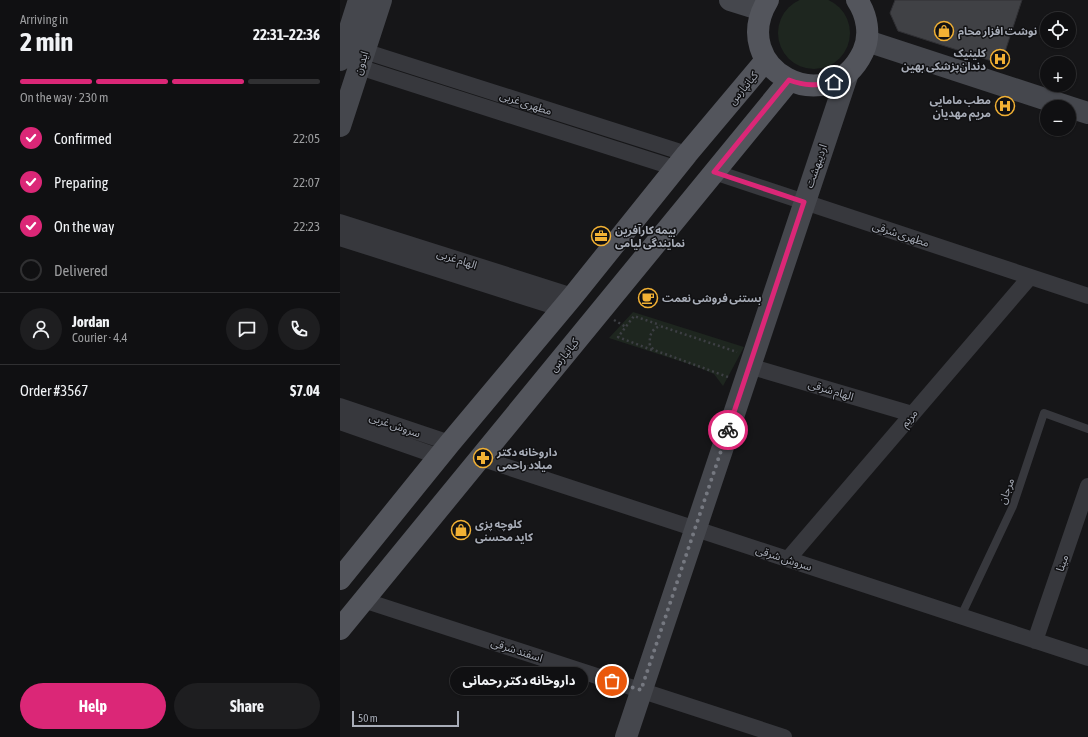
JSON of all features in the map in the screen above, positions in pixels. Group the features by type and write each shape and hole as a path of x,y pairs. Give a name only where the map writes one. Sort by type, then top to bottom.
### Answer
{"main road":[{"path":"857,0 863,8 867,32"},
{"path":"765,5 759,23 758,36 760,48 766,60 776,72 789,80 804,85 819,86 834,82 848,73 858,62 876,0"},
{"name":"کیانپارس","path":"340,579 568,302 681,161 766,60"},
{"name":"کیانپارس","path":"340,629 789,80"}],"street":[{"name":"ایدون","path":"340,126 359,0"},
{"name":"ایدون","path":"350,53 381,0"},
{"path":"730,0 765,5"},
{"path":"867,32 1050,100"},
{"name":"مطهری غربی","path":"350,53 392,60 681,161"},
{"name":"مطهری غربی","path":"350,53 384,75 681,161"},
{"path":"384,75 381,67 383,62 392,60"},
{"name":"اردیبهشت","path":"626,737 848,73"},
{"path":"1076,109 1088,113"},
{"name":"مطهری شرقی","path":"714,172 1088,296"},
{"name":"الهام غربی","path":"340,222 568,302"},
{"name":"الهام غربی","path":"340,238 568,302"},
{"name":"مریم","path":"788,559 1030,277"},
{"name":"الهام شرقی","path":"747,375 912,414"},
{"name":"سروش غربی","path":"340,406 445,450"},
{"name":"سروش غربی","path":"340,422 445,450"},
{"name":"سروش شرقی","path":"480,458 1088,658"},
{"name":"مینا","path":"1035,641 1088,486"},
{"name":"اسفند شرقی","path":"363,600 784,737"}],"lane":[{"name":"مرجان","path":"961,616 1013,506 1044,413 1088,429"}],"path":[{"path":"634,316 737,352 747,375 725,376 618,337 634,316"},
{"path":"654,350 650,346 649,340 651,333 655,328 660,326"}],"shaded area":[{"path":"804,-1 824,-1 834,3 844,13 849,26 849,40 844,53 834,63 821,68 807,68 794,63 784,53 779,40 779,26 784,13 794,3"},
{"path":"633,312 744,347 723,386 714,374 695,366 609,338"}],"building":[{"path":"895,0 1022,0 1001,64 898,31 890,13"}],"way so far":[{"path":"612,681 641,690 728,430"}],"place":[{"name":"نوشت افزار محام","path":"944,31"},
{"name":"کلینیک دندان‌پزشکی بهین","path":"1000,59"},
{"name":"مطب مامایی مریم مهدیان","path":"1005,106"},
{"name":"بیمه کارآفرین نمایندگی لیامی","path":"601,236"},
{"name":"بستنی فروشی نعمت","path":"648,298"},
{"name":"داروخانه دکتر میلاد راحمی","path":"483,458"},
{"name":"کلوچه پزی کاید محسنی","path":"461,530"},
{"name":"داروخانه دکتر رحمانی","path":"612,681"}],"route":[{"path":"728,430 804,202 714,172 789,80 804,85 819,86 834,82"}]}
